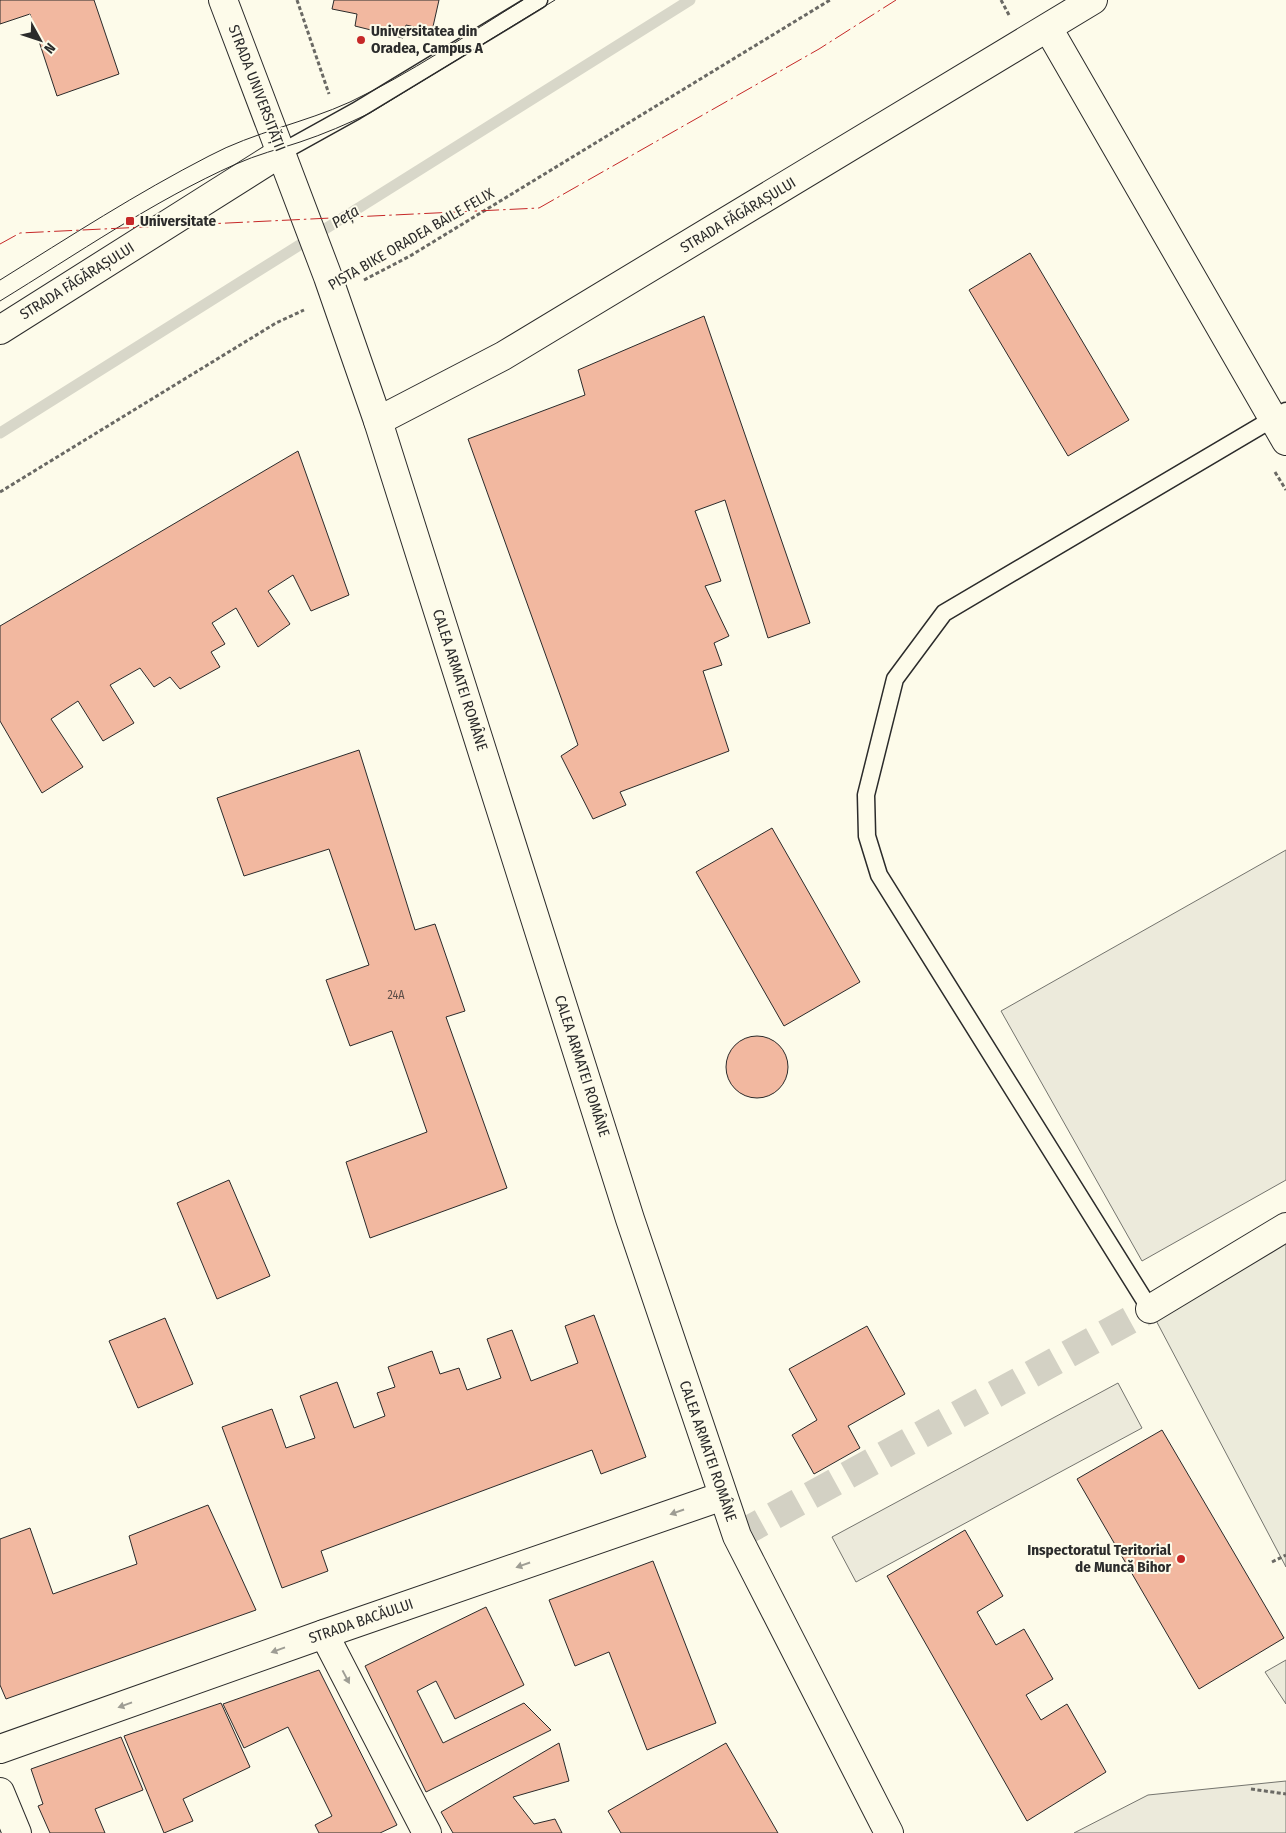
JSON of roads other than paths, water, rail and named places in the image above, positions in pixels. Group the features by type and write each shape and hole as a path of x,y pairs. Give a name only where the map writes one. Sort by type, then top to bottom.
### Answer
{"street":[{"name":"STRADA UNIVERSITĂȚII","path":"223,0 332,287"},
{"name":"STRADA FĂGĂRAȘULUI","path":"378,421 503,356 1092,0"},
{"path":"1048,28 1282,424"},
{"name":"STRADA FĂGĂRAȘULUI","path":"0,330 286,164"},
{"name":"CALEA ARMATEI ROMÂNE","path":"332,287 378,421 630,1219 737,1536 889,1833"},
{"path":"1150,1308 1286,1227"},
{"name":"STRADA BACĂULUI","path":"0,1749 324,1634 723,1496"},
{"path":"324,1634 428,1833"},
{"path":"0,1792 17,1833"}],"lane":[{"name":"STRADA FĂGĂRAȘULUI","path":"286,164 356,111 539,0"},
{"path":"1150,1308 879,875 867,836 866,795 895,679 944,613 1282,424"}],"waterway":[{"name":"Peța","path":"0,433 690,0"}],"tunnel":[{"path":"737,1536 1150,1309"}],"tram line":[{"path":"0,280 182,170 244,140 315,116 373,91 523,0"},
{"path":"0,301 175,194 244,161 318,136 370,113 555,0"}],"place":[{"name":"Universitatea din Oradea, Campus A","path":"361,40"},
{"name":"Universitate","path":"130,221"},
{"name":"Inspectoratul Teritorial de Muncă Bihor","path":"1181,1559"}]}
